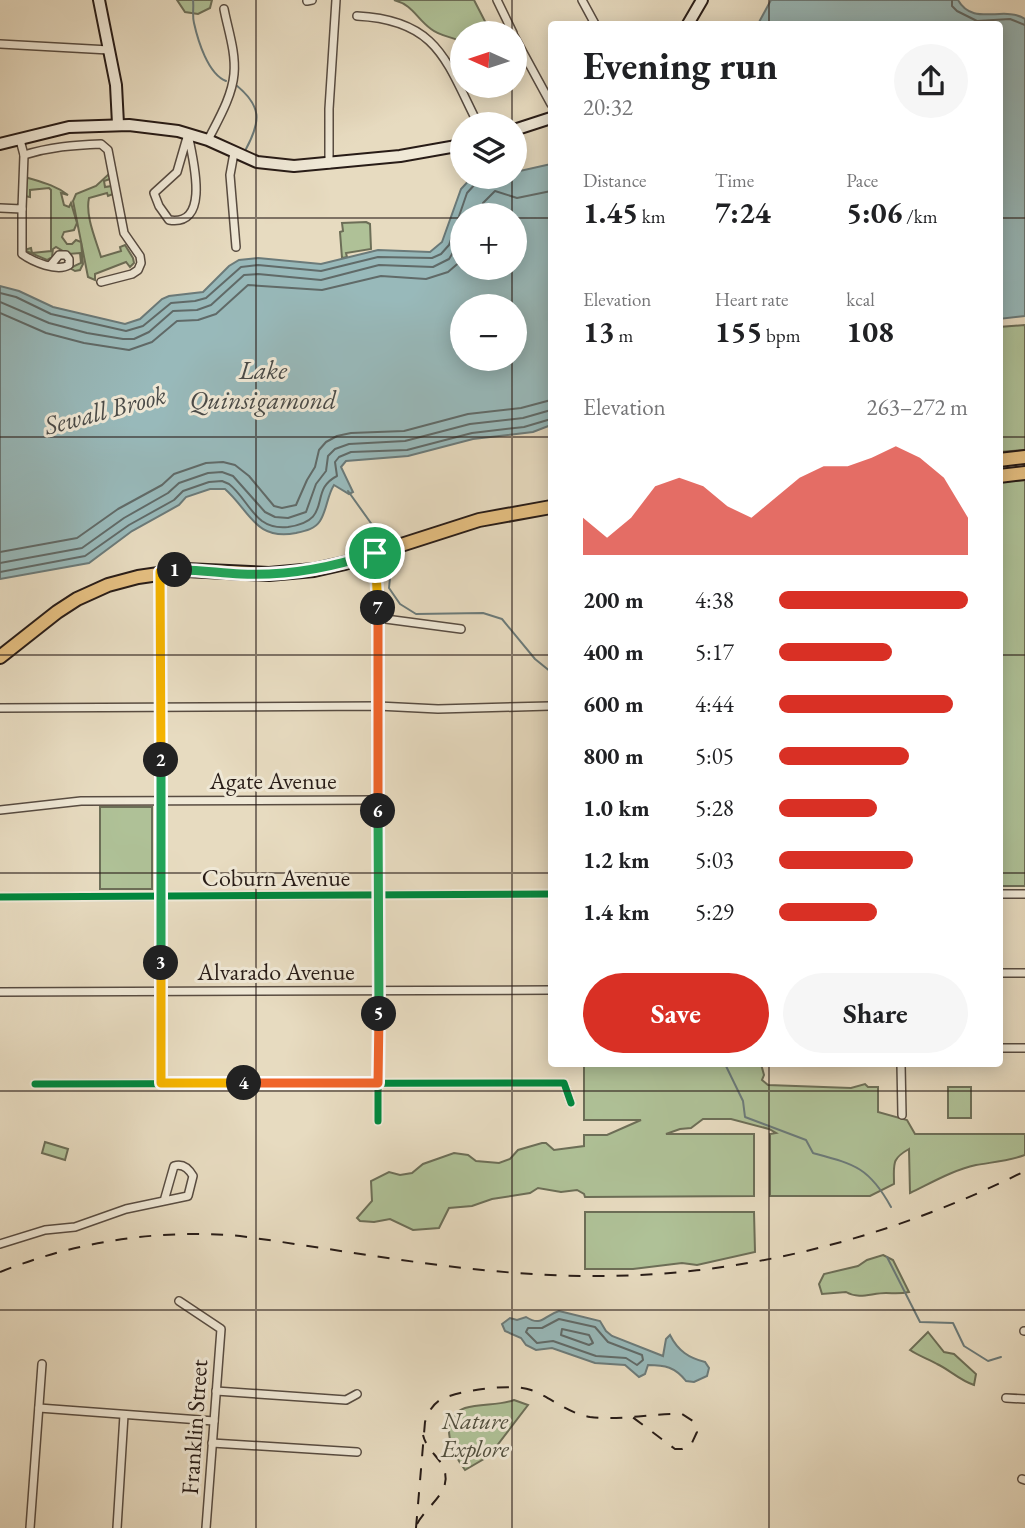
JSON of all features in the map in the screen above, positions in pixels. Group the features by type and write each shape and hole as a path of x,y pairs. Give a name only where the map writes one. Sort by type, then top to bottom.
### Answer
{"main road":[{"path":"99,0 116,85 118,124"},
{"path":"690,21 701,0"},
{"path":"527,126 548,119"},
{"path":"0,144 20,141 61,128 118,124 188,134 257,162 279,166 329,164 450,148"},
{"path":"1003,460 1025,457"},
{"path":"1003,476 1025,473"},
{"path":"0,657 57,612 77,599 108,585 160,572 199,570 238,574 291,573 336,565 474,522 548,508"}],"street":[{"path":"329,164 329,109 336,0"},
{"path":"497,0 507,21"},
{"path":"582,0 593,21"},
{"path":"208,140 229,96 234,76 234,55 223,9"},
{"path":"357,16 380,17 400,23 433,43 445,59 472,112"},
{"path":"0,44 109,50"},
{"path":"445,59 450,50"},
{"path":"527,59 548,98"},
{"path":"188,134 197,197 190,213 178,221 169,220 154,193 177,172 188,134"},
{"path":"20,141 24,155 22,254 50,266"},
{"path":"24,155 46,148 77,144 101,144 108,150 126,238 141,260 140,267 132,274 101,282"},
{"path":"234,153 230,175 236,247"},
{"path":"0,208 22,209"},
{"path":"375,553 378,618 378,1121"},
{"path":"160,572 161,1083"},
{"path":"378,618 461,629"},
{"path":"0,708 378,706 438,709 548,706"},
{"name":"Agate Avenue","path":"0,810 81,801 378,800"},
{"name":"Coburn Avenue","path":"0,897 548,894"},
{"path":"1003,894 1025,894"},
{"path":"1003,973 1025,973"},
{"name":"Alvarado Avenue","path":"0,992 548,990"},
{"path":"1003,1048 1025,1048"},
{"path":"901,1067 902,1115"},
{"path":"35,1084 564,1083 571,1102"},
{"path":"0,1244 45,1230 75,1227 126,1209 188,1196 193,1176 183,1165 174,1166 164,1201"},
{"name":"Franklin Street","path":"178,1301 221,1329 206,1528"},
{"path":"30,1528 42,1364"},
{"path":"216,1391 346,1400 357,1394"},
{"path":"1006,1398 1025,1399"},
{"path":"39,1408 214,1421"},
{"path":"117,1528 124,1415"},
{"path":"212,1443 357,1452"}],"green space":[{"path":"177,0 212,0 210,8 198,14 185,12"},
{"path":"394,0 474,0 485,21 450,21 450,38 434,31"},
{"path":"110,173 110,179 104,181 105,187 112,186 113,194 89,198 88,212 92,228 101,257 121,251 120,247 125,245 134,263 130,267 126,262 95,274 95,280 88,277 73,201 76,194 96,186"},
{"path":"25,177 53,186 68,195 61,193 64,205 69,207 71,203 77,223 74,230 64,232 62,237 67,244 76,240 81,242 83,264 80,270 70,268 81,263 80,253 68,254 56,247 52,257 47,260 24,250 31,248 32,253 51,251 51,190 30,190 30,197 24,196"},
{"path":"342,223 370,224 371,249 346,253 347,257 342,258"},
{"path":"1025,325 1025,450 1003,452 1003,327"},
{"path":"1025,480 1025,886 1003,886 1003,482"},
{"path":"100,807 152,807 152,889 100,889"},
{"path":"584,1067 762,1067 762,1080 768,1085 851,1088 865,1084 868,1087 878,1087 878,1112 907,1120 915,1134 1025,1134 1025,1155 967,1167 910,1193 909,1149 896,1159 894,1184 870,1196 770,1196 770,1134 776,1133 731,1119 703,1119 691,1128 666,1134 754,1134 754,1196 585,1197 577,1190 561,1192 538,1188 530,1193 492,1199 472,1206 449,1208 439,1228 413,1230 390,1219 374,1222 360,1221 357,1218 372,1201 371,1181 389,1172 400,1175 412,1173 423,1164 454,1153 468,1155 476,1161 499,1163 510,1159 518,1150 542,1143 554,1150 584,1146 584,1135 607,1135 641,1120 584,1120"},
{"path":"948,1087 971,1087 971,1118 948,1118"},
{"path":"45,1142 68,1149 65,1160 42,1153"},
{"path":"585,1212 754,1212 755,1252 697,1265 682,1263 633,1269 585,1269"},
{"path":"883,1255 893,1260 909,1292 861,1296 846,1292 822,1294 819,1284 824,1274 858,1266"},
{"path":"928,1332 944,1352 954,1354 976,1374 974,1385 910,1350"},
{"name":"Nature Explore","path":"514,1400 528,1405 489,1456 465,1470 452,1446 449,1428 451,1420 465,1408"}],"water":[{"path":"771,0 958,0 964,8 972,12 1017,15 1025,19 1025,316 1003,319 1003,21 760,21"},
{"name":"Lake Quinsigamond","path":"548,165 548,426 533,432 473,439 408,456 346,461 341,467 353,492 349,494 334,485 318,524 296,533 271,533 255,522 225,489 210,489 186,497 179,505 132,531 89,563 0,579 0,286 19,291 53,307 125,324 140,319 169,296 203,292 229,266 239,260 258,258 321,264 378,250 430,252 442,242 450,220 450,280 527,280 527,203 456,203 461,189 527,189 527,169"},
{"path":"559,1311 600,1321 612,1336 663,1356 666,1339 670,1335 684,1353 705,1362 709,1368 707,1376 694,1382 686,1381 669,1368 648,1365 645,1374 639,1377 625,1365 595,1363 552,1348 536,1350 526,1345 521,1338 505,1331 502,1324 510,1318 517,1320 526,1317 539,1321"}],"waterway":[{"path":"193,0 193,20 201,47 214,72 226,81"},
{"path":"236,85 255,107 256,122 246,149"},
{"path":"348,491 378,533"},
{"path":"391,567 389,588 400,604 416,614 483,613 502,619 535,659 548,670"},
{"path":"726,1067 743,1101 745,1117 806,1140 813,1153 859,1169 875,1183 891,1207"},
{"path":"887,1257 920,1322 953,1323 964,1346 988,1361 1001,1357"}],"railway":[{"path":"0,1272 88,1245 148,1236 209,1234 240,1236 460,1268 548,1275 648,1275 760,1261 869,1234 922,1216 1025,1171"},
{"path":"416,1528 425,1422 431,1409 440,1400 459,1393 485,1389 522,1388 590,1417 624,1418 636,1417 659,1415 682,1414 693,1421 697,1432 691,1445 675,1449 631,1416"},
{"path":"417,1524 439,1496 446,1481 441,1463 423,1435"}],"cycle path":[{"path":"375,553 378,618 378,1121"},
{"path":"0,897 548,894"},
{"path":"35,1084 564,1083 571,1103"}],"route":[{"path":"375,553 378,618 378,1083 161,1083 160,572 199,570 238,574 291,573 336,565 375,553"}],"water label":[{"name":"Sewall Brook","path":"105,410"}]}
